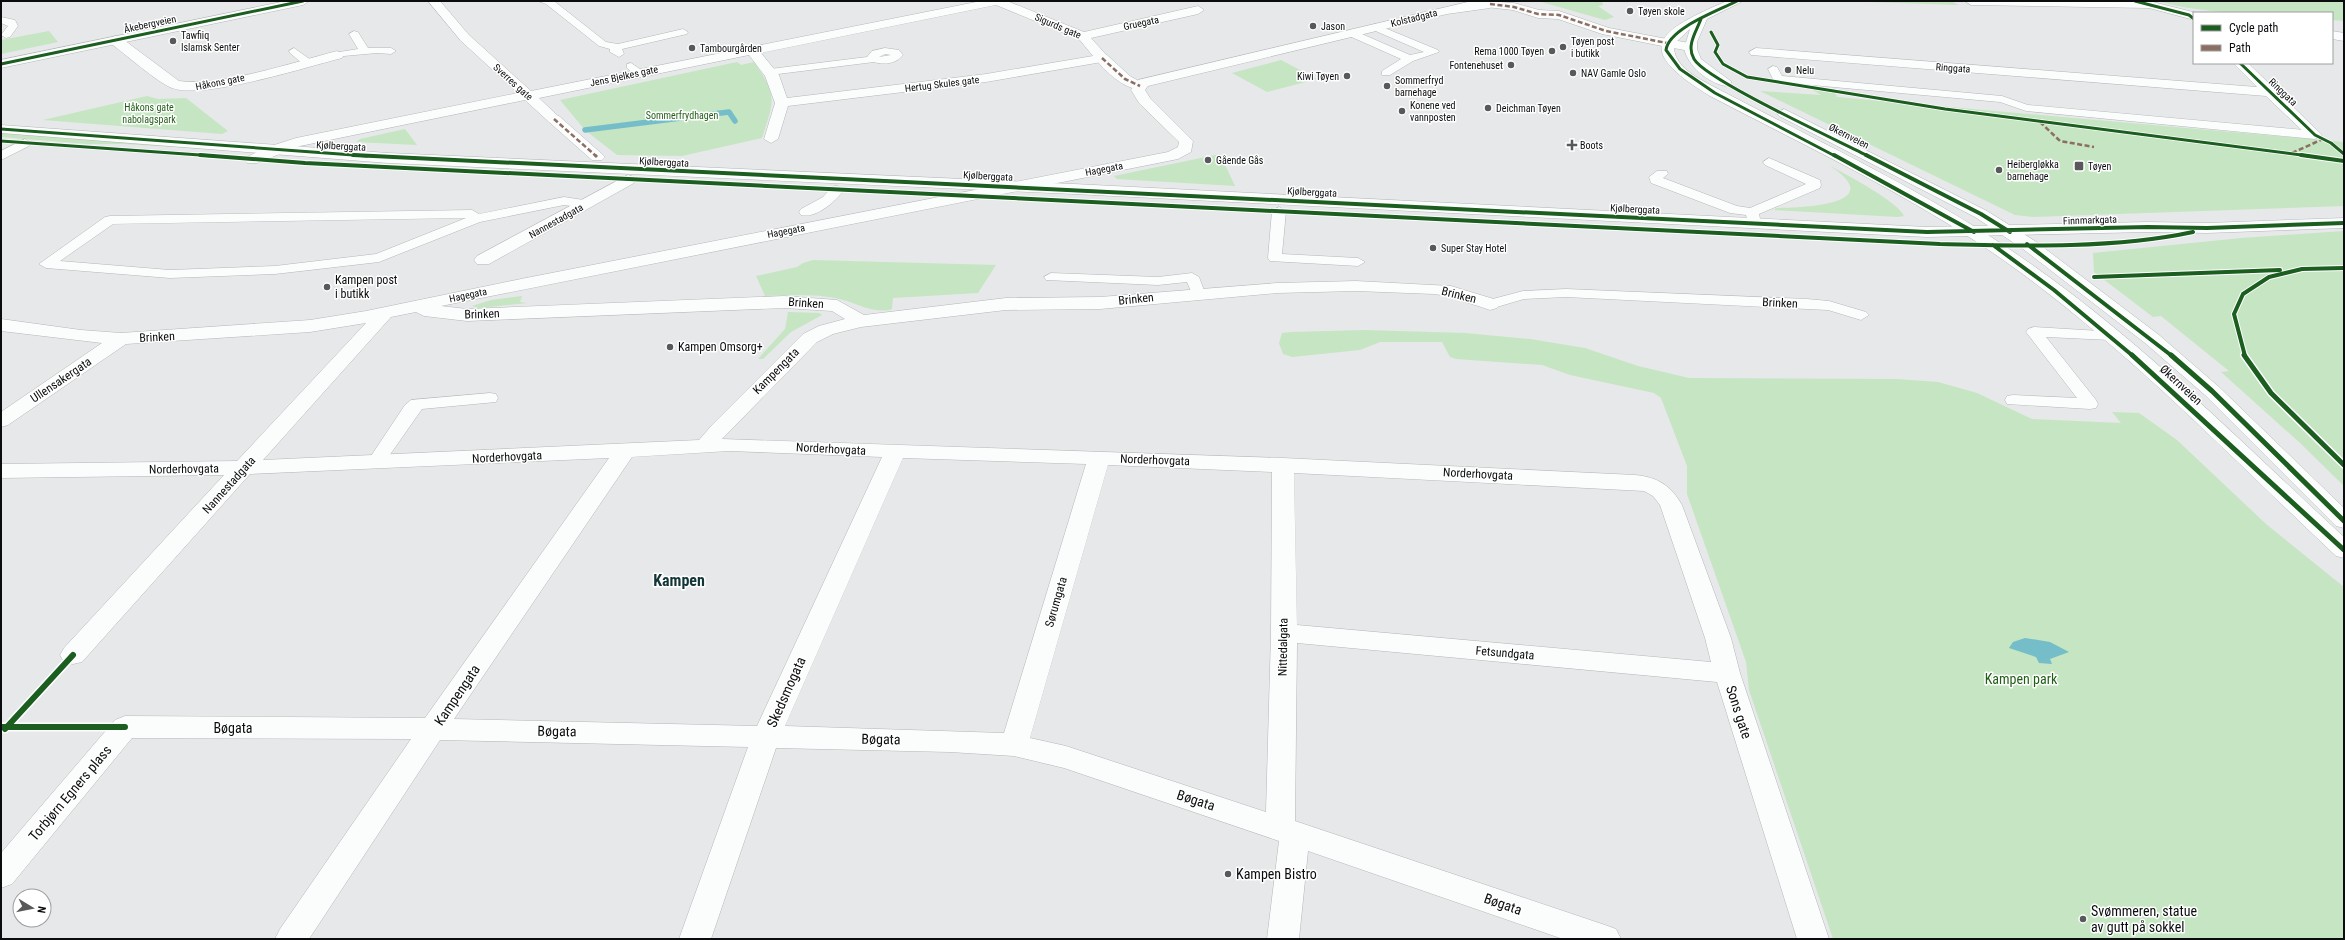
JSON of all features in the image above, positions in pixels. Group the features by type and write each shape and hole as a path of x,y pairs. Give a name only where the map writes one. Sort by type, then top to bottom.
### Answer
{"street":[{"name":"Åkebergveien","path":"1,64 303,1"},
{"name":"Sverres gate","path":"434,1 465,38 597,157"},
{"name":"Jens Bjelkes gate","path":"252,160 270,151 296,142 528,96 635,69 752,50 997,1"},
{"name":"Sigurds gate","path":"997,1 1083,36 1102,58 1125,79 1140,86"},
{"path":"1667,43 1679,29 1736,1"},
{"path":"1971,1 2148,5"},
{"path":"2134,1 2192,17"},
{"name":"Kolstadgata","path":"1140,86 1159,78 1472,5 1490,4 1514,7 1538,14 1559,16 1606,31 1690,47"},
{"name":"Gruegata","path":"1083,36 1198,10"},
{"path":"1690,47 1701,19"},
{"path":"2333,24 2344,24"},
{"path":"2333,35 2344,36"},
{"name":"Håkons gate","path":"116,40 171,83 185,88 212,85 338,55"},
{"name":"Økernveien","path":"1667,43 1666,50 1671,59 1692,80 1922,202 1974,232 1994,246 2111,335 2344,550"},
{"name":"Økernveien","path":"1690,47 1694,60 1715,77 1949,197 2010,232 2029,245 2152,339 2206,386 2344,521"},
{"path":"752,50 770,72 782,103 771,139"},
{"name":"Ringgata","path":"1756,52 2270,92"},
{"name":"Hertug Skules gate","path":"782,103 986,78 1102,58"},
{"name":"Ringgata","path":"2241,64 2315,135"},
{"name":"Hagegata","path":"384,314 528,282 1173,156 1186,149 1187,143 1184,138 1140,95 1138,90 1140,86"},
{"name":"Kjølberggata","path":"1,129 270,151 1015,187 1753,218 1974,232"},
{"name":"Kjølberggata","path":"1,141 252,160 628,180 1994,246"},
{"name":"Nannestadgata","path":"483,260 628,180"},
{"name":"Finnmarkgata","path":"1974,232 2148,227 2207,228 2344,223"},
{"name":"Finnmarkgata","path":"1994,246 2166,238 2207,228"},
{"name":"Brinken","path":"412,308 467,315 784,302 837,306 861,321 1006,304 1100,303 1198,293 1277,288 1356,286 1451,291 1490,304"},
{"name":"Nannestadgata","path":"73,655 384,314"},
{"name":"Brinken","path":"1,325 82,336 121,339 296,328 384,314"},
{"name":"Kampengata","path":"706,445 720,428 810,338 826,330 861,321"},
{"name":"Ullensakergata","path":"1,421 121,339"},
{"name":"Norderhovgata","path":"1,471 244,468 625,452 706,445 1283,465 1635,482 1649,484 1659,489"},
{"name":"Kampengata","path":"291,939 625,452"},
{"name":"Skedsmogata","path":"695,939 766,737 894,452"},
{"name":"Sørumgata","path":"1014,745 1099,458"},
{"name":"Nittedalgata","path":"1283,465 1287,830 1283,939"},
{"name":"Sons gate","path":"1659,489 1667,497 1674,513 1718,638 1727,673 1813,939"},
{"name":"Fetsundgata","path":"1284,633 1727,673"},
{"name":"Bøgata","path":"125,727 434,729 950,741 1014,745 1066,757 1287,830 1605,939"},
{"name":"Torbjørn Egners plass","path":"1,875 125,727"}],"lane":[{"path":"543,1 549,2 603,44 619,51 683,32"},
{"path":"1,20 11,22 13,26 6,35"},
{"path":"1375,27 1434,52 1410,59 1392,72"},
{"path":"1351,33 1410,59"},
{"path":"354,34 365,51"},
{"path":"294,51 307,62"},
{"path":"338,55 365,51 391,51"},
{"path":"770,72 874,59"},
{"path":"1773,69 1778,78 2002,99 2026,108 2315,135"},
{"path":"1,156 25,143"},
{"path":"1662,174 1655,177 1656,180 1736,210 1753,218 1815,185 1815,183 1808,178 1769,162"},
{"path":"806,212 828,200 837,190"},
{"path":"476,219 472,214 110,220 46,264 170,274 275,270 379,258 476,219 564,202 585,204"},
{"path":"1279,211 1276,258 1358,262"},
{"path":"1051,277 1158,281 1192,277 1198,293"},
{"name":"Brinken","path":"1490,304 1523,295 1566,293 1807,304 1829,306 1861,315"},
{"path":"2013,400 2090,404 2034,332 2111,335"},
{"path":"376,462 411,409 417,404 490,398"}],"green space":[{"path":"1538,1 1602,1 1603,5 1598,6 1614,17 1605,20"},
{"path":"1839,1 1952,1 1958,5"},
{"path":"2157,1 2344,1 2344,21 2333,20 2333,12 2222,12 2178,6"},
{"path":"49,31 58,42 1,54 1,40"},
{"path":"1281,60 1317,79 1267,92 1232,73"},
{"name":"Sommerfrydhagen","path":"737,62 741,65 754,62 767,83 770,91 772,99 771,107 762,138 682,156 617,155 585,130 560,100"},
{"path":"1811,89 1835,91 1837,97 2344,142 2344,206 2033,217 2015,215 1760,91 1821,95"},
{"name":"Håkons gate nabolagspark","path":"147,96 158,99 186,98 228,131 222,134 43,120"},
{"path":"405,129 417,145 356,142 360,139"},
{"path":"1,132 241,151 124,144 88,144 1,137"},
{"path":"1220,154 1235,186 1117,179 1114,176"},
{"path":"1830,166 1859,181 1883,196 1900,210 1904,216 1898,217 1774,210 1776,208 1820,205 1835,202 1846,196 1850,189 1846,179"},
{"path":"2344,231 2344,486 2299,442 2221,372 2229,371 2161,316 2153,317 2094,272 2093,253 2241,238"},
{"path":"813,260 996,265 978,293 893,298 892,309 885,310 871,309 842,300 818,296 765,296 756,276 797,267 803,263"},
{"path":"522,296 520,302 527,303 479,308 472,306 491,300"},
{"path":"788,312 819,313 822,315 791,332 763,359 758,359 785,329"},
{"name":"Kampen park","path":"1365,330 1465,333 1530,339 1585,348 1638,366 1689,378 1897,379 1938,382 1977,393 2032,419 2121,423 2112,412 2139,413 2177,440 2266,524 2344,587 2344,939 1833,939 1749,690 1746,662 1687,494 1687,466 1661,398 1654,393 1570,375 1542,365 1456,359 1450,357 1442,342 1380,342 1360,350 1292,357 1283,354 1279,343 1282,333"}],"water":[{"path":"2025,638 2050,642 2069,652 2050,659 2052,664 2039,663 2036,657 2009,648 2013,642"}],"waterway":[{"path":"585,130 729,112 735,121"}],"marked path":[{"path":"1490,4 1514,7 1538,14 1559,15 1606,31 1667,43"},
{"path":"1102,58 1125,79 1140,86"},
{"path":"554,119 597,157"},
{"path":"2040,122 2060,141 2094,147"},
{"path":"2292,153 2315,141 2323,139"}],"cycle path":[{"path":"1,64 303,1"},
{"path":"1737,1 1676,32 1667,43 1666,50 1680,69 1715,93 1922,202 1974,232"},
{"path":"2135,1 2189,15 2193,18"},
{"path":"1701,19 1690,47 1694,59 1703,69 1754,98 1981,214 2010,232"},
{"path":"1711,32 1718,45 1715,52 1723,64 1747,77 1945,109 2344,161"},
{"path":"2241,64 2315,135 2331,143 2344,154"},
{"path":"1,129 388,158 1074,189 1927,232 2148,227 2207,228 2344,223"},
{"path":"1,141 305,163 1940,244 2001,245 2082,243 2148,239 2193,232"},
{"path":"2027,244 2152,339 2212,391 2344,521"},
{"path":"1993,245 2054,290 2118,342 2344,550"},
{"path":"2344,268 2302,269 2269,277 2243,294 2234,314 2244,355 2271,393 2344,465"},
{"path":"2094,277 2280,270"},
{"path":"5,729 73,655"},
{"path":"1,727 125,727"}],"place":[{"name":"Tøyen skole","path":"1630,11"},
{"name":"Jason","path":"1313,26"},
{"name":"Tawfiiq Islamsk Senter","path":"173,41"},
{"name":"Tøyen post i butikk","path":"1563,47"},
{"name":"Tambourgården","path":"692,48"},
{"name":"Rema 1000 Tøyen","path":"1552,51"},
{"name":"Fontenehuset","path":"1511,65"},
{"name":"Nelu","path":"1788,70"},
{"name":"NAV Gamle Oslo","path":"1573,73"},
{"name":"Kiwi Tøyen","path":"1347,76"},
{"name":"Sommerfryd barnehage","path":"1387,86"},
{"name":"Deichman Tøyen","path":"1488,108"},
{"name":"Konene ved vannposten","path":"1402,111"},
{"name":"Boots","path":"1572,145"},
{"name":"Gående Gås","path":"1208,160"},
{"name":"Tøyen","path":"2079,166"},
{"name":"Heibergløkka barnehage","path":"1999,170"},
{"name":"Super Stay Hotel","path":"1433,248"},
{"name":"Kampen post i butikk","path":"327,287"},
{"name":"Kampen Omsorg+","path":"670,347"},
{"name":"Kampen Bistro","path":"1228,874"},
{"name":"Svømmeren, statue av gutt på sokkel","path":"2083,919"}],"district":[{"name":"Kampen","path":"679,580"}]}
